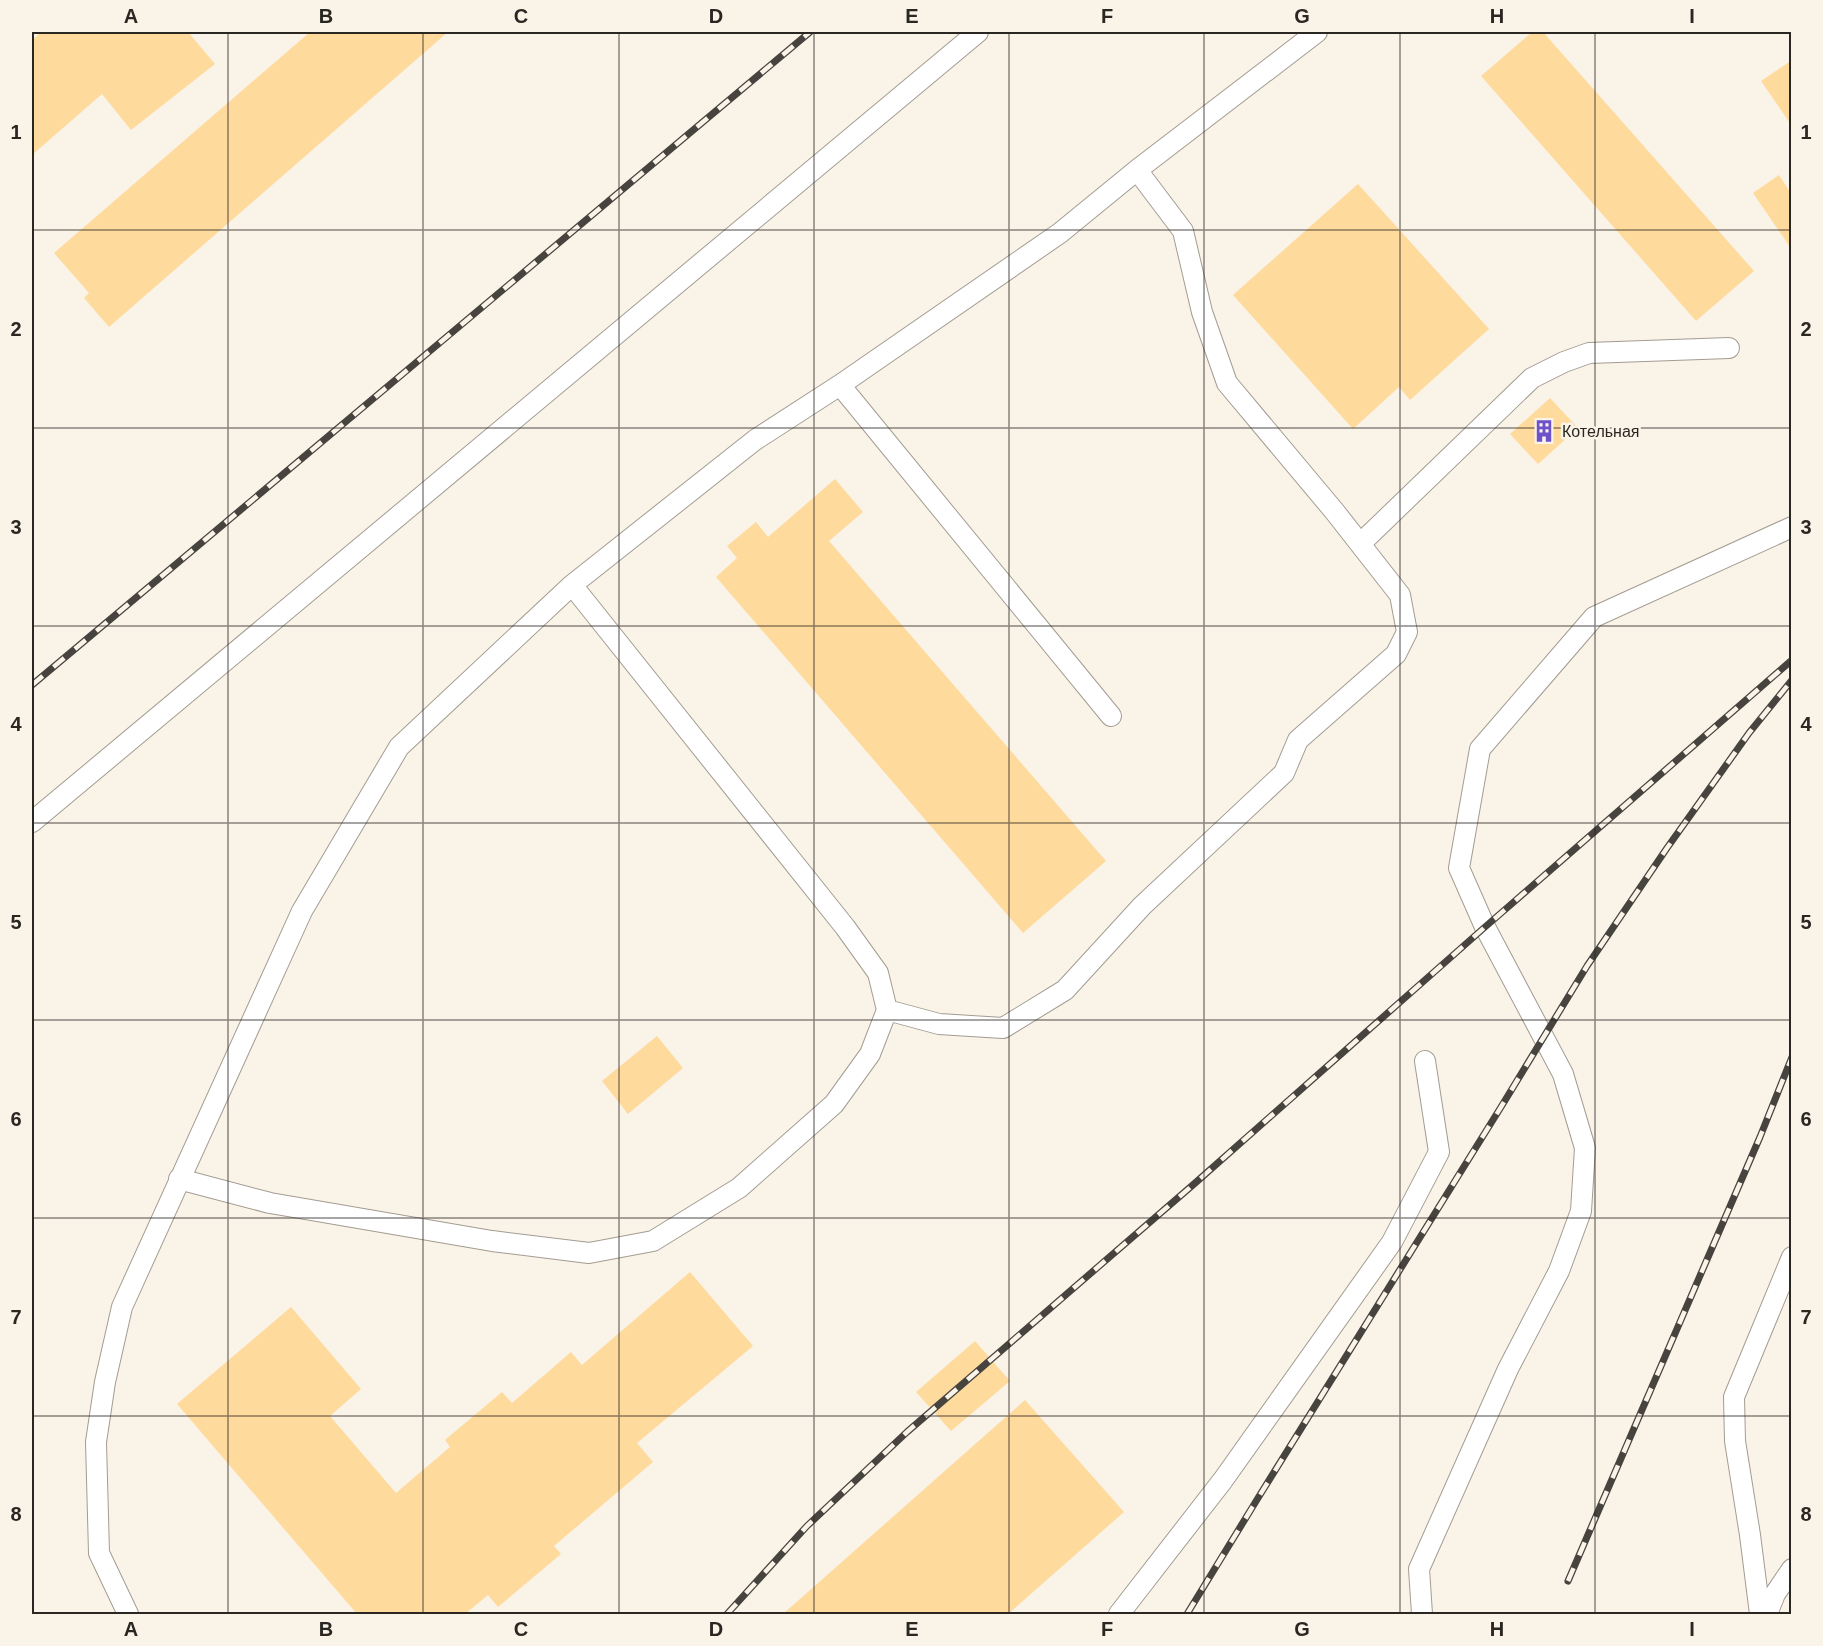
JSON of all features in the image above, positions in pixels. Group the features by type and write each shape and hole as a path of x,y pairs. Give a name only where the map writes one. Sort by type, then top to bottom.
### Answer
{"lane":[{"path":"32,822 978,32"},
{"path":"128,1614 99,1553 96,1442 105,1382 122,1307 302,911 399,747 572,585 755,440 840,385 1060,233 1137,170 1317,32"},
{"path":"887,1010 939,1024 1003,1028 1065,990 1142,906 1284,773 1298,740 1396,654 1407,632 1400,595 1227,383 1202,312 1183,231 1137,170"},
{"path":"1359,544 1532,378 1589,353 1729,348"},
{"path":"840,385 1111,716"},
{"path":"1422,1614 1419,1569 1508,1369 1559,1271 1581,1211 1585,1148 1563,1074 1485,927 1459,868 1480,749 1594,617 1791,527"},
{"path":"180,1179 270,1203 492,1241 589,1253 653,1241 739,1188 834,1104 870,1054 887,1010 878,973 845,927 572,585"},
{"path":"1119,1614 1223,1480 1392,1242 1439,1152 1425,1061"},
{"path":"1760,1614 1735,1442 1734,1396 1791,1257"},
{"path":"1767,1614 1775,1594 1791,1569"}],"building":[{"path":"41,32 188,32 215,64 131,130 102,94 32,155 32,40"},
{"path":"310,32 448,32 109,327 84,298 89,293 54,253"},
{"path":"1532,32 1543,32 1754,271 1696,321 1481,76"},
{"path":"1792,60 1792,126 1761,81"},
{"path":"1779,175 1792,195 1792,250 1753,193"},
{"path":"1358,184 1489,329 1410,400 1399,387 1353,429 1233,295"},
{"name":"Котельная","path":"1550,398 1578,428 1538,464 1510,434"},
{"path":"835,479 863,512 829,541 1106,861 1023,933 716,577 737,558 727,546 756,522 768,537"},
{"path":"657,1036 683,1068 628,1114 602,1081"},
{"path":"690,1272 753,1346 637,1443 653,1462 554,1546 561,1554 498,1607 488,1595 465,1614 357,1614 177,1404 291,1307 361,1389 330,1416 396,1493 450,1447 445,1440 502,1392 512,1403 571,1352 582,1365"},
{"path":"975,1341 1010,1381 951,1431 916,1392"},
{"path":"1025,1400 1124,1512 1008,1614 783,1614"}],"railway":[{"path":"32,685 810,32"},
{"path":"727,1614 807,1526 907,1432 1792,660"},
{"path":"1187,1614 1587,966 1749,733 1792,680"},
{"path":"1568,1581 1760,1137 1792,1057"}],"place":[{"name":"Котельная","path":"1544,431"}]}
